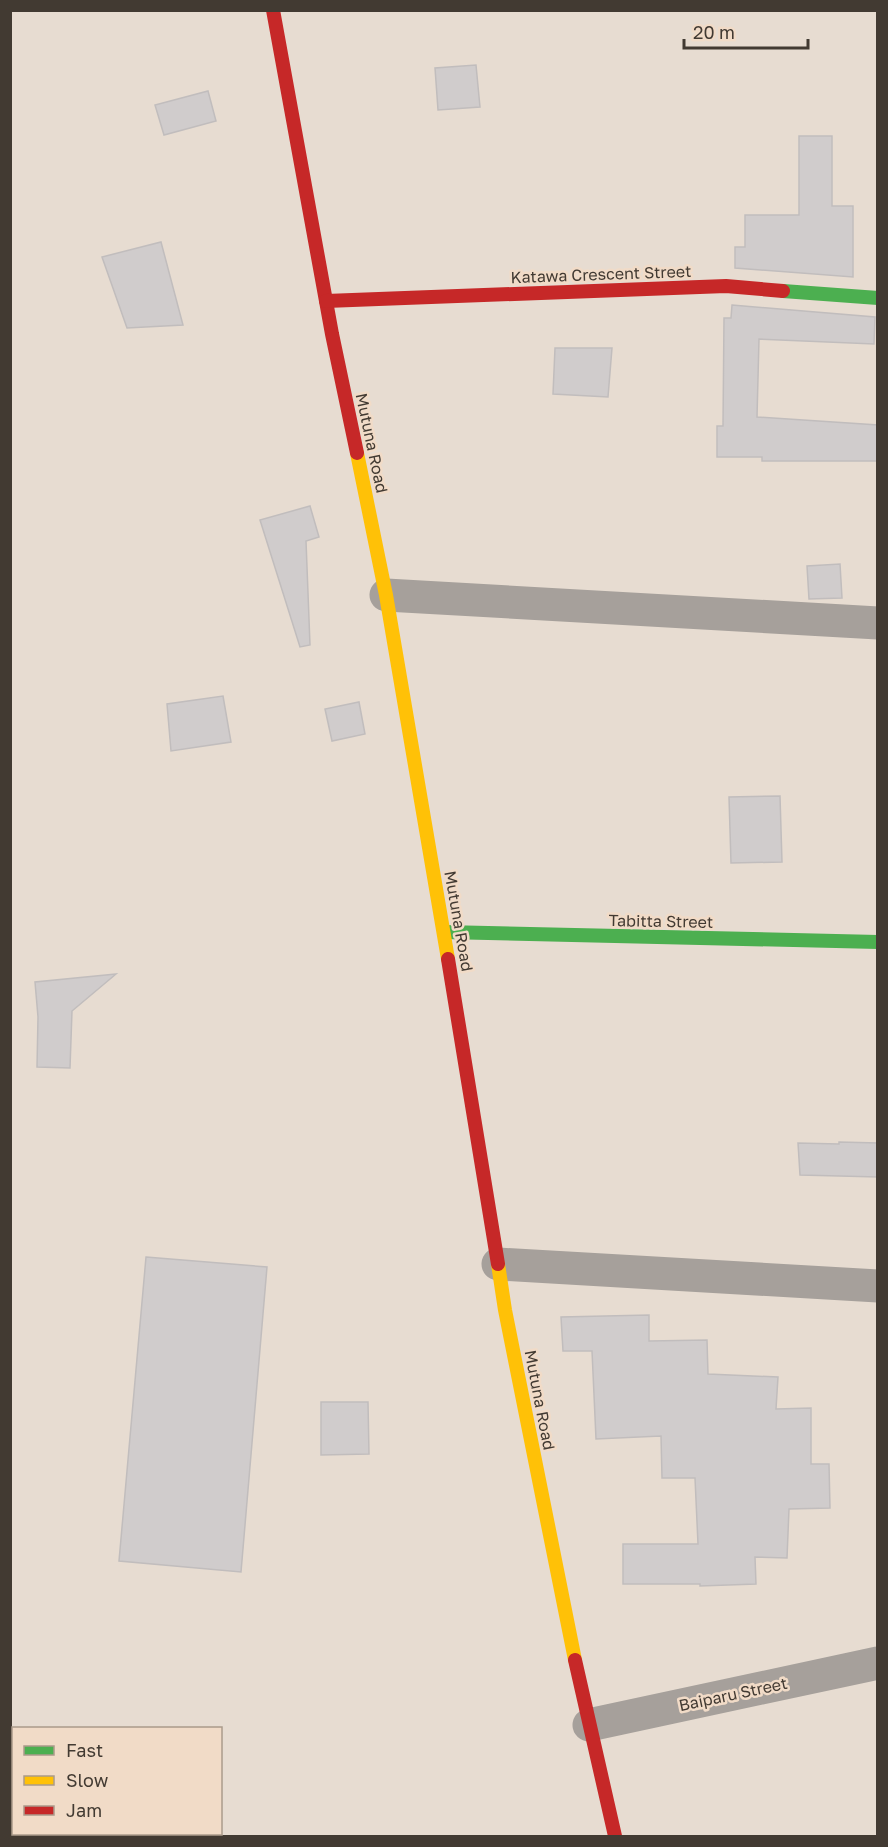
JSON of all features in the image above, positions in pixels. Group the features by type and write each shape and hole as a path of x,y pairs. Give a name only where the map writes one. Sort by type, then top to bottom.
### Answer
{"street":[{"name":"Mutuna Road","path":"273,10 326,301 386,595 498,1263 569,1634 615,1836"},
{"name":"Katawa Crescent Street","path":"326,301 726,285 878,298"},
{"path":"386,595 878,623"},
{"name":"Tabitta Street","path":"444,932 878,942"},
{"path":"498,1263 878,1286"},
{"name":"Baiparu Street","path":"589,1725 878,1663"}],"building":[{"path":"476,65 480,107 438,110 435,68"},
{"path":"208,91 216,121 164,135 155,105"},
{"path":"799,136 832,136 832,206 853,206 853,277 735,268 735,247 745,247 745,215 799,215"},
{"path":"161,242 183,325 127,328 102,257"},
{"path":"732,305 875,317 874,344 759,339 757,417 878,425 878,461 762,461 762,457 717,457 717,426 723,426 724,318 731,318"},
{"path":"555,348 612,348 608,397 553,394"},
{"path":"310,506 319,537 306,541 310,645 300,647 260,520"},
{"path":"840,564 842,598 809,599 807,566"},
{"path":"223,696 231,742 171,751 167,704"},
{"path":"359,702 365,734 332,741 325,709"},
{"path":"780,796 782,862 731,863 729,797"},
{"path":"116,974 72,1011 70,1068 37,1067 38,1017 35,982"},
{"path":"839,1142 878,1143 878,1177 800,1175 798,1143 839,1144"},
{"path":"146,1257 267,1267 241,1572 119,1561"},
{"path":"649,1315 649,1341 707,1340 708,1374 778,1377 776,1409 811,1408 811,1464 829,1464 830,1508 789,1509 787,1558 755,1557 756,1584 700,1586 700,1584 623,1584 623,1544 698,1544 695,1478 662,1478 661,1436 596,1439 592,1351 563,1351 561,1317"},
{"path":"321,1402 368,1402 369,1454 321,1455"}],"traffic: fast":[{"path":"783,291 878,298"},
{"path":"444,932 878,942"}],"traffic: slow":[{"path":"357,453 386,595 448,959"},
{"path":"498,1264 505,1310 575,1660"}],"traffic: jam":[{"path":"273,10 332,334 357,453"},
{"path":"326,301 726,286 783,291"},
{"path":"448,959 498,1264"},
{"path":"575,1660 615,1836"}]}
